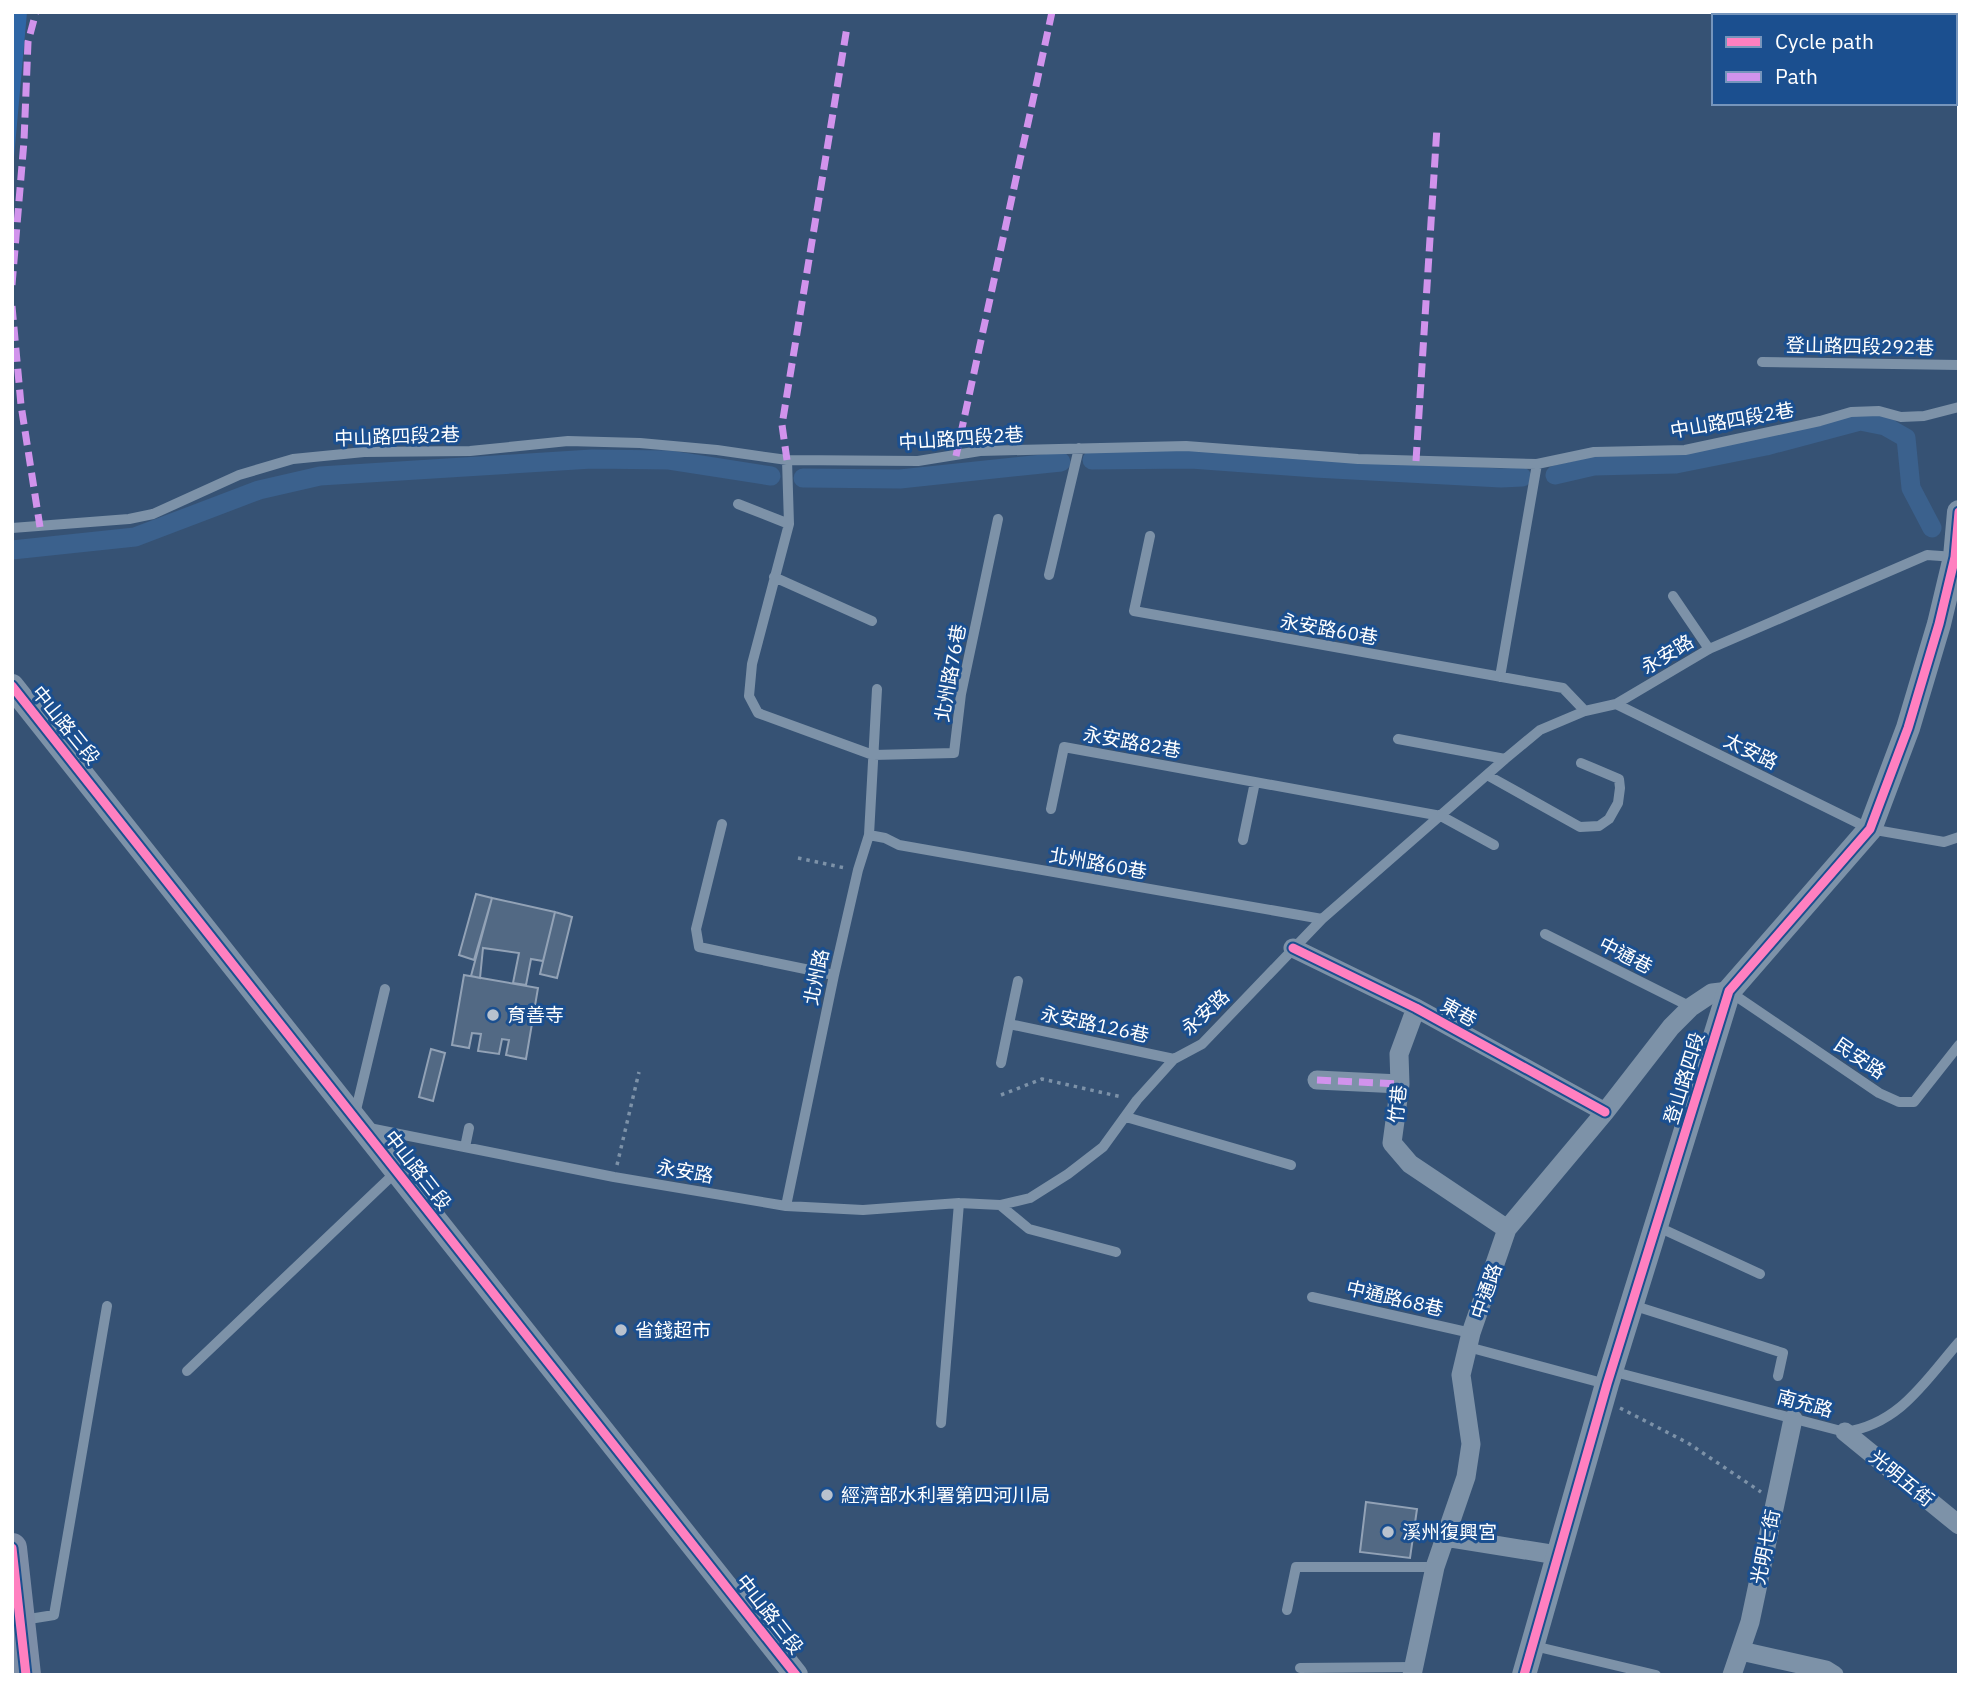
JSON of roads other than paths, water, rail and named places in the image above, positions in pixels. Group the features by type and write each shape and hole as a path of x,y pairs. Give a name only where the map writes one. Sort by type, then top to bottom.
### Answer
{"main road":[{"path":"12,1548 26,1675"}],"street":[{"name":"登山路四段","path":"1524,1675 1607,1385 1729,991 1870,829 1908,728 1939,624 1958,537"},
{"name":"中山路三段","path":"12,686 796,1675"},
{"name":"東巷","path":"1293,948 1416,1008 1605,1112"},
{"name":"中通路","path":"1413,1671 1435,1567 1437,1536 1466,1477 1471,1444 1461,1375 1507,1229 1605,1112 1671,1027 1690,1007 1712,993 1729,991"},
{"name":"竹巷","path":"1416,1008 1399,1054 1400,1084 1392,1143 1410,1164 1507,1229"},
{"path":"1317,1080 1400,1084"},
{"name":"光明七街","path":"1732,1675 1750,1622 1793,1419"},
{"name":"光明五街","path":"1845,1432 1959,1525"},
{"path":"1437,1536 1558,1555"},
{"path":"1741,1651 1826,1670 1834,1675"}],"lane":[{"name":"登山路四段292巷","path":"1762,362 1959,365"},
{"name":"中山路四段2巷","path":"12,528 129,519 152,514 239,475 293,459 364,452 470,451 580,441 679,446 787,460 918,461 980,451 1186,446 1358,459 1537,464 1594,452 1685,450 1851,412 1879,411 1901,417 1924,416 1959,407"},
{"path":"1049,575 1079,449"},
{"path":"787,460 789,524 752,664 749,696 758,713 873,755"},
{"path":"1500,677 1537,464"},
{"path":"738,504 789,524"},
{"name":"北州路76巷","path":"873,755 954,753 961,694 998,519"},
{"name":"永安路60巷","path":"1150,536 1134,611 1563,688 1586,711"},
{"name":"永安路","path":"358,1122 614,1177 786,1206 863,1210 959,1203 1000,1205 1030,1198 1103,1147 1137,1100 1174,1059 1202,1044 1322,919 1540,730 1586,711 1616,704 1709,649 1927,555 1958,537"},
{"path":"774,578 872,621"},
{"path":"1673,596 1709,649"},
{"name":"北州路","path":"786,1206 834,975 858,870 869,835 877,690"},
{"name":"太安路","path":"1616,704 1870,829 1944,842 1959,837"},
{"path":"1398,739 1504,759"},
{"name":"永安路82巷","path":"1051,809 1064,747 1441,816 1494,845"},
{"path":"1487,775 1580,827 1599,826 1609,819 1618,803 1619,779 1581,763"},
{"path":"1243,840 1255,782"},
{"path":"722,824 696,929 699,947 834,975"},
{"name":"北州路60巷","path":"869,835 885,838 899,845 1322,919"},
{"name":"中通巷","path":"1545,933 1690,1007"},
{"path":"1001,1063 1018,981"},
{"path":"358,1122 385,989"},
{"name":"民安路","path":"1729,991 1846,1072 1899,1102 1914,1102 1959,1045"},
{"name":"永安路126巷","path":"1009,1024 1174,1059"},
{"path":"1126,1117 1291,1165"},
{"path":"465,1147 470,1128"},
{"name":"中山路三段","path":"187,1371 397,1171"},
{"path":"941,1423 959,1203"},
{"path":"1000,1205 1029,1229 1116,1252"},
{"path":"1656,1226 1760,1274"},
{"name":"中通路68巷","path":"1312,1297 1470,1340 1607,1385"},
{"path":"1632,1305 1783,1353 1778,1376"},
{"path":"20,1620 54,1615 107,1306"},
{"name":"南充路","path":"1607,1385 1793,1419 1845,1432 1860,1430 1885,1420 1909,1399 1959,1342"},
{"path":"1287,1610 1296,1567 1435,1567"},
{"path":"1532,1646 1656,1675"},
{"path":"1300,1668 1413,1671"}],"waterway":[{"path":"1555,475 1594,466 1676,464 1766,446 1860,421 1885,426 1906,438 1911,488 1932,528"},
{"path":"12,550 135,537 259,490 320,476 592,459 669,460 771,476"},
{"path":"1092,460 1191,459 1315,468 1522,477"},
{"path":"803,478 900,479 1061,462"}],"place":[{"name":"育善寺","path":"493,1015"},
{"name":"省錢超市","path":"621,1330"},
{"name":"經濟部水利署第四河川局","path":"827,1495"},
{"name":"溪州復興宮","path":"1388,1532"}]}
